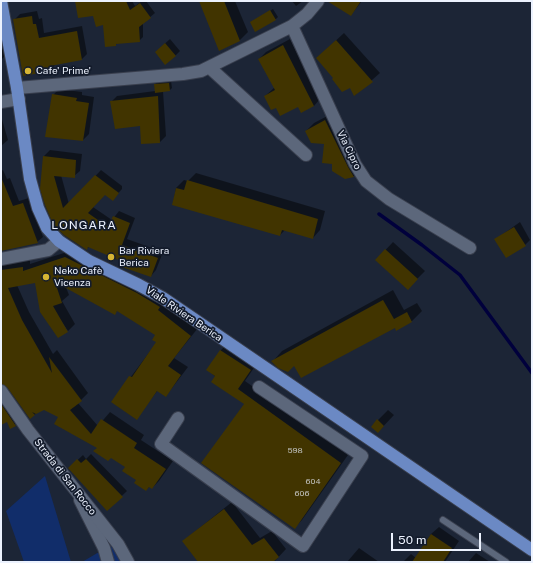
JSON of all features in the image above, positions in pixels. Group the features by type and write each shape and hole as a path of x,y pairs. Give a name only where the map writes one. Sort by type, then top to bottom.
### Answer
{"main road":[{"name":"Viale Riviera Berica","path":"1,1 18,93 26,156 36,201 47,228 59,241 89,261 163,298 532,550"}],"street":[{"path":"1,102 18,93 192,73 210,68 292,26 307,14 318,1"},
{"name":"Via Cipro","path":"292,26 355,164 366,181 389,199 470,248"},
{"path":"210,68 306,155"},
{"path":"1,259 48,250 59,241"},
{"path":"259,387 362,456"},
{"name":"Strada di San Rocco","path":"1,391 28,430 118,544 128,562"},
{"path":"178,418 161,444 303,546 362,456 373,442"},
{"path":"76,491 104,548 108,562"}],"lane":[{"path":"443,520 506,562"}],"shaded area":[{"path":"45,476 71,562 24,562 6,511"},
{"path":"111,545 122,562 82,562"}],"building":[{"path":"75,1 126,1 130,10 140,3 151,18 139,27 140,42 116,44 116,46 105,47 103,25 96,27 93,16 78,18"},
{"path":"199,1 224,1 240,41 219,51"},
{"path":"327,1 361,1 351,16"},
{"path":"270,10 276,20 255,32 250,22"},
{"path":"32,16 33,24 36,24 39,38 77,31 82,60 50,66 51,71 23,76 13,19"},
{"path":"336,40 373,82 354,96 350,88 342,92 332,79 333,78 316,58"},
{"path":"165,43 176,56 165,65 155,52"},
{"path":"283,45 314,106 301,113 298,107 280,116 276,108 271,110 264,96 275,90 258,59"},
{"path":"169,83 170,91 155,93 154,84"},
{"path":"52,94 77,98 76,101 89,103 83,141 45,137"},
{"path":"158,96 160,143 141,144 140,126 115,129 110,101"},
{"path":"325,120 354,177 345,179 332,171 332,164 322,163 324,144 311,143 305,131"},
{"path":"43,156 76,160 75,178 54,176 63,208 95,175 119,193 113,201 105,195 88,213 108,227 113,216 130,223 122,245 158,258 151,277 119,266 121,261 88,247 87,250 64,235 53,224 40,189"},
{"path":"1,177 13,206 23,203 38,243 1,251"},
{"path":"187,180 318,219 313,239 282,230 280,236 172,205 176,188 184,190"},
{"path":"514,227 526,246 506,258 494,239"},
{"path":"385,249 418,279 408,290 375,260"},
{"path":"65,257 137,293 160,307 158,310 191,336 168,366 181,375 166,397 157,391 137,420 111,402 129,376 132,377 156,342 152,340 155,335 117,311 115,315 55,282 62,303 53,306 68,332 58,338 40,312 35,283 8,288 22,320 52,373 49,357 82,401 70,410 91,434 101,419 137,443 134,448 166,469 152,489 149,487 146,491 134,483 136,480 122,471 125,467 111,458 108,461 93,451 97,448 54,424 58,417 44,410 36,414 32,412 35,415 30,419 7,387 1,384 1,270 23,267 23,271"},
{"path":"383,300 394,319 407,312 412,322 396,331 395,328 301,378 294,366 288,372 278,368 271,361"},
{"path":"220,350 251,370 238,389 341,463 295,529 201,463 244,404 211,382 215,376 206,370"},
{"path":"1,404 16,426 10,429 7,422 1,425"},
{"path":"377,419 384,426 378,433 371,427"},
{"path":"77,459 81,463 86,459 123,497 107,511 68,468"},
{"path":"224,509 252,545 264,538 279,557 273,562 198,562 182,541"},
{"path":"431,534 452,548 443,562 412,562"}],"waterway":[{"path":"379,214 460,275 532,373"}],"place":[{"name":"Cafe' Prime'","path":"28,71"},
{"name":"Bar Riviera Berica","path":"111,257"},
{"name":"Neko Cafè Vicenza","path":"46,277"}],"district":[{"name":"LONGARA","path":"84,225"}]}
